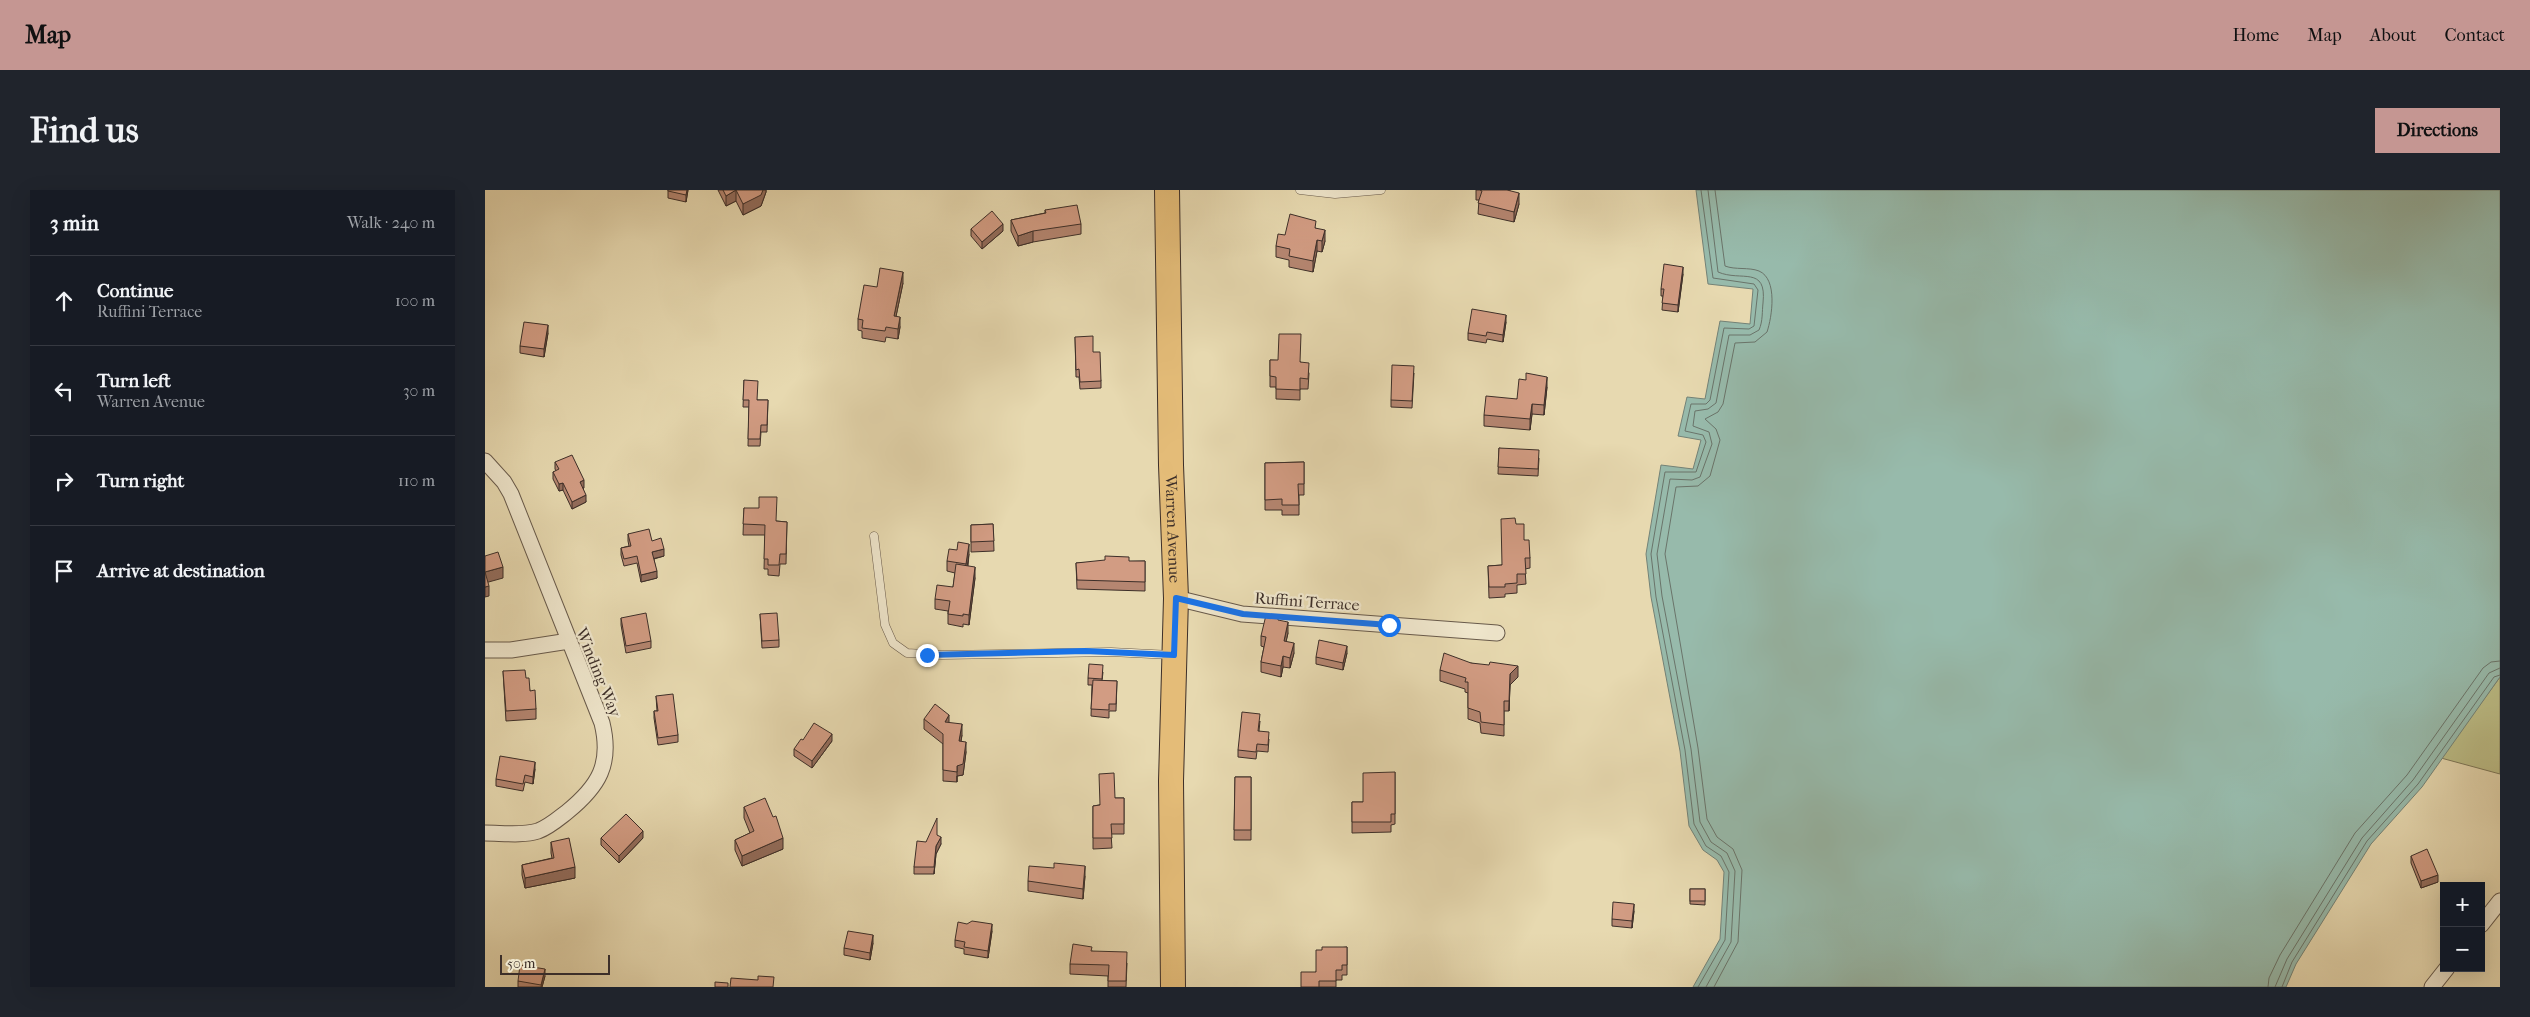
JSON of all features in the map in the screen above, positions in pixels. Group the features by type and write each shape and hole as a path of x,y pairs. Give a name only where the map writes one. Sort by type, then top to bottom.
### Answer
{"main road":[{"name":"Warren Avenue","path":"1167,190 1171,465 1176,598 1171,781 1173,987"}],"street":[{"name":"Winding Way","path":"485,461 504,482 511,494 602,723 605,754 601,773 584,798 549,826 527,833 485,833"},
{"name":"Ruffini Terrace","path":"1176,598 1243,614 1497,633"},
{"path":"485,650 511,650 569,641"},
{"path":"2485,919 2500,901"},
{"path":"2432,987 2444,972"}],"lane":[{"path":"1300,190 1335,194 1381,190"},
{"path":"875,536 885,625 893,643 907,653 942,656 1111,652 1174,655"}],"green space":[{"path":"2500,677 2500,774 2441,758"}],"water":[{"path":"1696,190 2500,190 2500,677 2422,787 2371,844 2296,964 2286,987 1693,987 1720,939 1724,872 1717,860 1703,850 1689,826 1680,751 1651,597 1646,554 1661,465 1693,469 1701,440 1678,436 1687,397 1705,399 1720,321 1750,324 1753,289 1708,284"}],"building":[{"path":"668,190 687,190 686,195"},
{"path":"723,190 736,190 726,196"},
{"path":"736,190 763,190 761,195 743,204"},
{"path":"1480,190 1507,190 1519,193 1514,212 1478,203 1482,191"},
{"path":"1077,205 1081,224 1033,231 1018,236 1011,220 1046,213 1045,210"},
{"path":"992,211 1003,224 982,242 971,229"},
{"path":"1290,214 1316,221 1315,228 1325,230 1322,241 1317,240 1313,261 1289,256 1290,249 1276,246 1278,234 1285,235"},
{"path":"1664,264 1683,267 1678,305 1662,303 1664,289 1661,289"},
{"path":"880,268 903,272 894,316 900,317 898,329 886,327 885,331 862,328 863,320 858,319 864,285 877,287"},
{"path":"1472,309 1506,315 1503,335 1487,332 1486,336 1468,333"},
{"path":"524,322 548,325 544,349 520,346"},
{"path":"1279,334 1301,334 1300,362 1309,363 1308,379 1300,378 1300,390 1276,389 1276,377 1270,376 1270,360 1278,360"},
{"path":"1093,336 1093,352 1100,352 1101,381 1080,382 1079,369 1076,370 1075,337"},
{"path":"1392,365 1414,366 1412,401 1391,400"},
{"path":"1526,373 1547,377 1544,405 1532,404 1530,419 1484,415 1486,396 1517,399 1519,379 1526,380"},
{"path":"744,380 758,381 757,400 768,400 767,425 761,425 760,439 748,439 749,400 743,400"},
{"path":"1499,448 1539,450 1538,469 1498,467"},
{"path":"572,455 584,480 580,482 586,495 572,502 563,483 559,484 553,472 559,469 555,462"},
{"path":"1304,462 1304,484 1298,484 1299,505 1282,505 1282,499 1265,500 1265,463"},
{"path":"759,497 777,497 776,521 787,522 786,554 780,554 779,565 768,565 768,559 764,559 765,525 743,524 744,508 759,508"},
{"path":"1515,518 1516,524 1524,524 1524,540 1529,540 1530,558 1525,558 1526,574 1517,574 1517,583 1505,584 1505,587 1489,587 1488,566 1502,565 1501,519"},
{"path":"993,524 994,541 971,542 971,525"},
{"path":"649,529 652,541 661,538 664,549 652,552 657,571 641,575 637,556 624,559 621,548 631,546 628,534"},
{"path":"958,542 969,544 966,564 947,561 949,549 957,550"},
{"path":"498,552 503,567 485,572 485,556"},
{"path":"1105,556 1129,557 1129,561 1145,561 1145,582 1077,580 1076,563 1105,560"},
{"path":"956,564 975,567 969,615 948,614 950,601 935,599 937,585 953,587"},
{"path":"485,572 489,586 485,587"},
{"path":"646,613 651,641 626,646 621,618"},
{"path":"777,613 779,640 762,641 760,614"},
{"path":"1266,615 1278,616 1278,620 1288,622 1284,641 1294,643 1290,658 1283,656 1281,666 1261,662 1266,637 1261,636"},
{"path":"1319,640 1347,646 1343,663 1316,657"},
{"path":"1444,653 1471,663 1489,665 1490,662 1518,666 1510,674 1509,701 1504,701 1504,725 1481,722 1480,712 1468,708 1468,682 1465,682 1466,678 1440,670"},
{"path":"1089,664 1103,665 1102,679 1088,678"},
{"path":"525,670 526,678 529,678 530,691 535,690 536,709 506,711 503,671"},
{"path":"1093,680 1117,681 1116,704 1109,704 1109,710 1091,709"},
{"path":"673,694 678,735 658,738 654,711 658,711 656,696"},
{"path":"935,704 949,715 945,722 962,724 959,741 966,742 963,764 957,766 957,772 943,770 943,734 924,719"},
{"path":"1242,712 1260,714 1258,731 1269,732 1268,745 1257,744 1256,752 1238,750"},
{"path":"814,723 832,734 812,761 794,749 801,739 803,740"},
{"path":"500,756 535,762 533,777 525,775 523,784 496,779"},
{"path":"1395,772 1395,814 1391,814 1391,822 1352,822 1352,802 1363,802 1363,773"},
{"path":"1114,773 1115,798 1124,798 1124,824 1111,824 1112,838 1093,838 1093,806 1100,805 1099,774"},
{"path":"1235,777 1251,777 1251,830 1234,830"},
{"path":"765,798 773,817 776,816 783,838 742,856 735,840 754,831 744,807"},
{"path":"626,814 643,831 619,856 601,838"},
{"path":"937,818 937,835 941,837 936,846 934,867 914,867 917,841 926,842"},
{"path":"569,838 575,867 525,878 522,865 554,858 551,842"},
{"path":"2427,849 2438,875 2421,881 2411,856"},
{"path":"1054,863 1085,866 1083,889 1028,881 1029,866 1054,868"},
{"path":"1690,889 1705,889 1705,901 1690,901"},
{"path":"1613,902 1634,904 1632,921 1612,919"},
{"path":"972,921 992,924 988,951 964,947 965,942 955,940 958,922 967,924"},
{"path":"848,931 873,935 870,953 844,948"},
{"path":"1073,944 1092,947 1091,951 1127,952 1126,981 1108,981 1109,965 1070,964"},
{"path":"1322,947 1347,947 1347,965 1342,965 1342,970 1336,970 1336,981 1319,981 1319,987 1301,987 1301,972 1316,972 1316,950 1322,950"},
{"path":"520,965 545,969 541,985 518,981"},
{"path":"758,976 774,977 773,987 730,987 731,978 758,980"},
{"path":"715,982 728,983 728,987 715,987"}],"route":[{"path":"927,655 1085,651 1174,655 1173,638 1176,598 1243,614 1389,625"}]}
